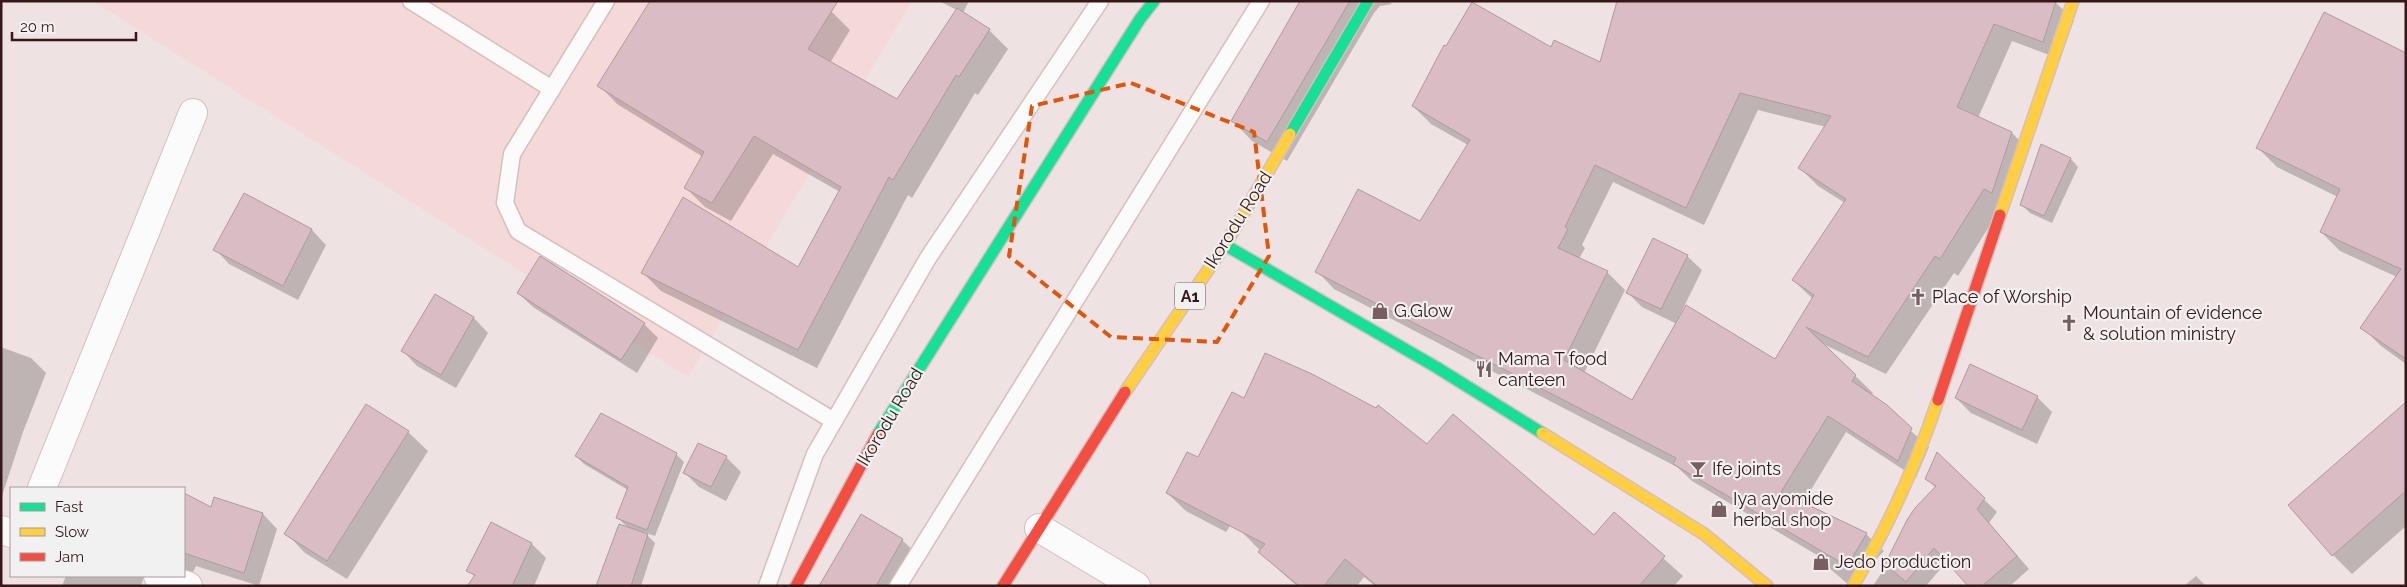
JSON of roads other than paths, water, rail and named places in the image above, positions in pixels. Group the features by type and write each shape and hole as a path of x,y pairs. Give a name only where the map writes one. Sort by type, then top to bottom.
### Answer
{"main road":[{"name":"Ikorodu Road","path":"796,586 874,440 1066,134 1140,19 1154,1"},
{"name":"Ikorodu Road","path":"1003,586 1132,380 1225,245 1368,1"},
{"path":"1853,586 1880,541 1922,447 2073,1"},
{"path":"1225,245 1436,367 1704,534 1766,586"}],"street":[{"path":"42,487 193,113"},
{"path":"1039,528 1136,586"},
{"path":"161,577 188,586"}],"lane":[{"path":"411,1 552,89"},
{"path":"606,1 512,154 505,202 518,231 834,421"},
{"path":"767,586 815,454 928,258 1100,1"},
{"path":"898,586 1261,1"}],"place":[{"name":"Place of Worship","path":"1918,297"},
{"name":"G.Glow","path":"1380,311"},
{"name":"Mountain of evidence & solution ministry","path":"2069,323"},
{"name":"Mama T food canteen","path":"1484,369"},
{"name":"Ife joints","path":"1698,469"},
{"name":"Iya ayomide herbal shop","path":"1719,509"},
{"name":"Jedo production","path":"1821,562"}]}
